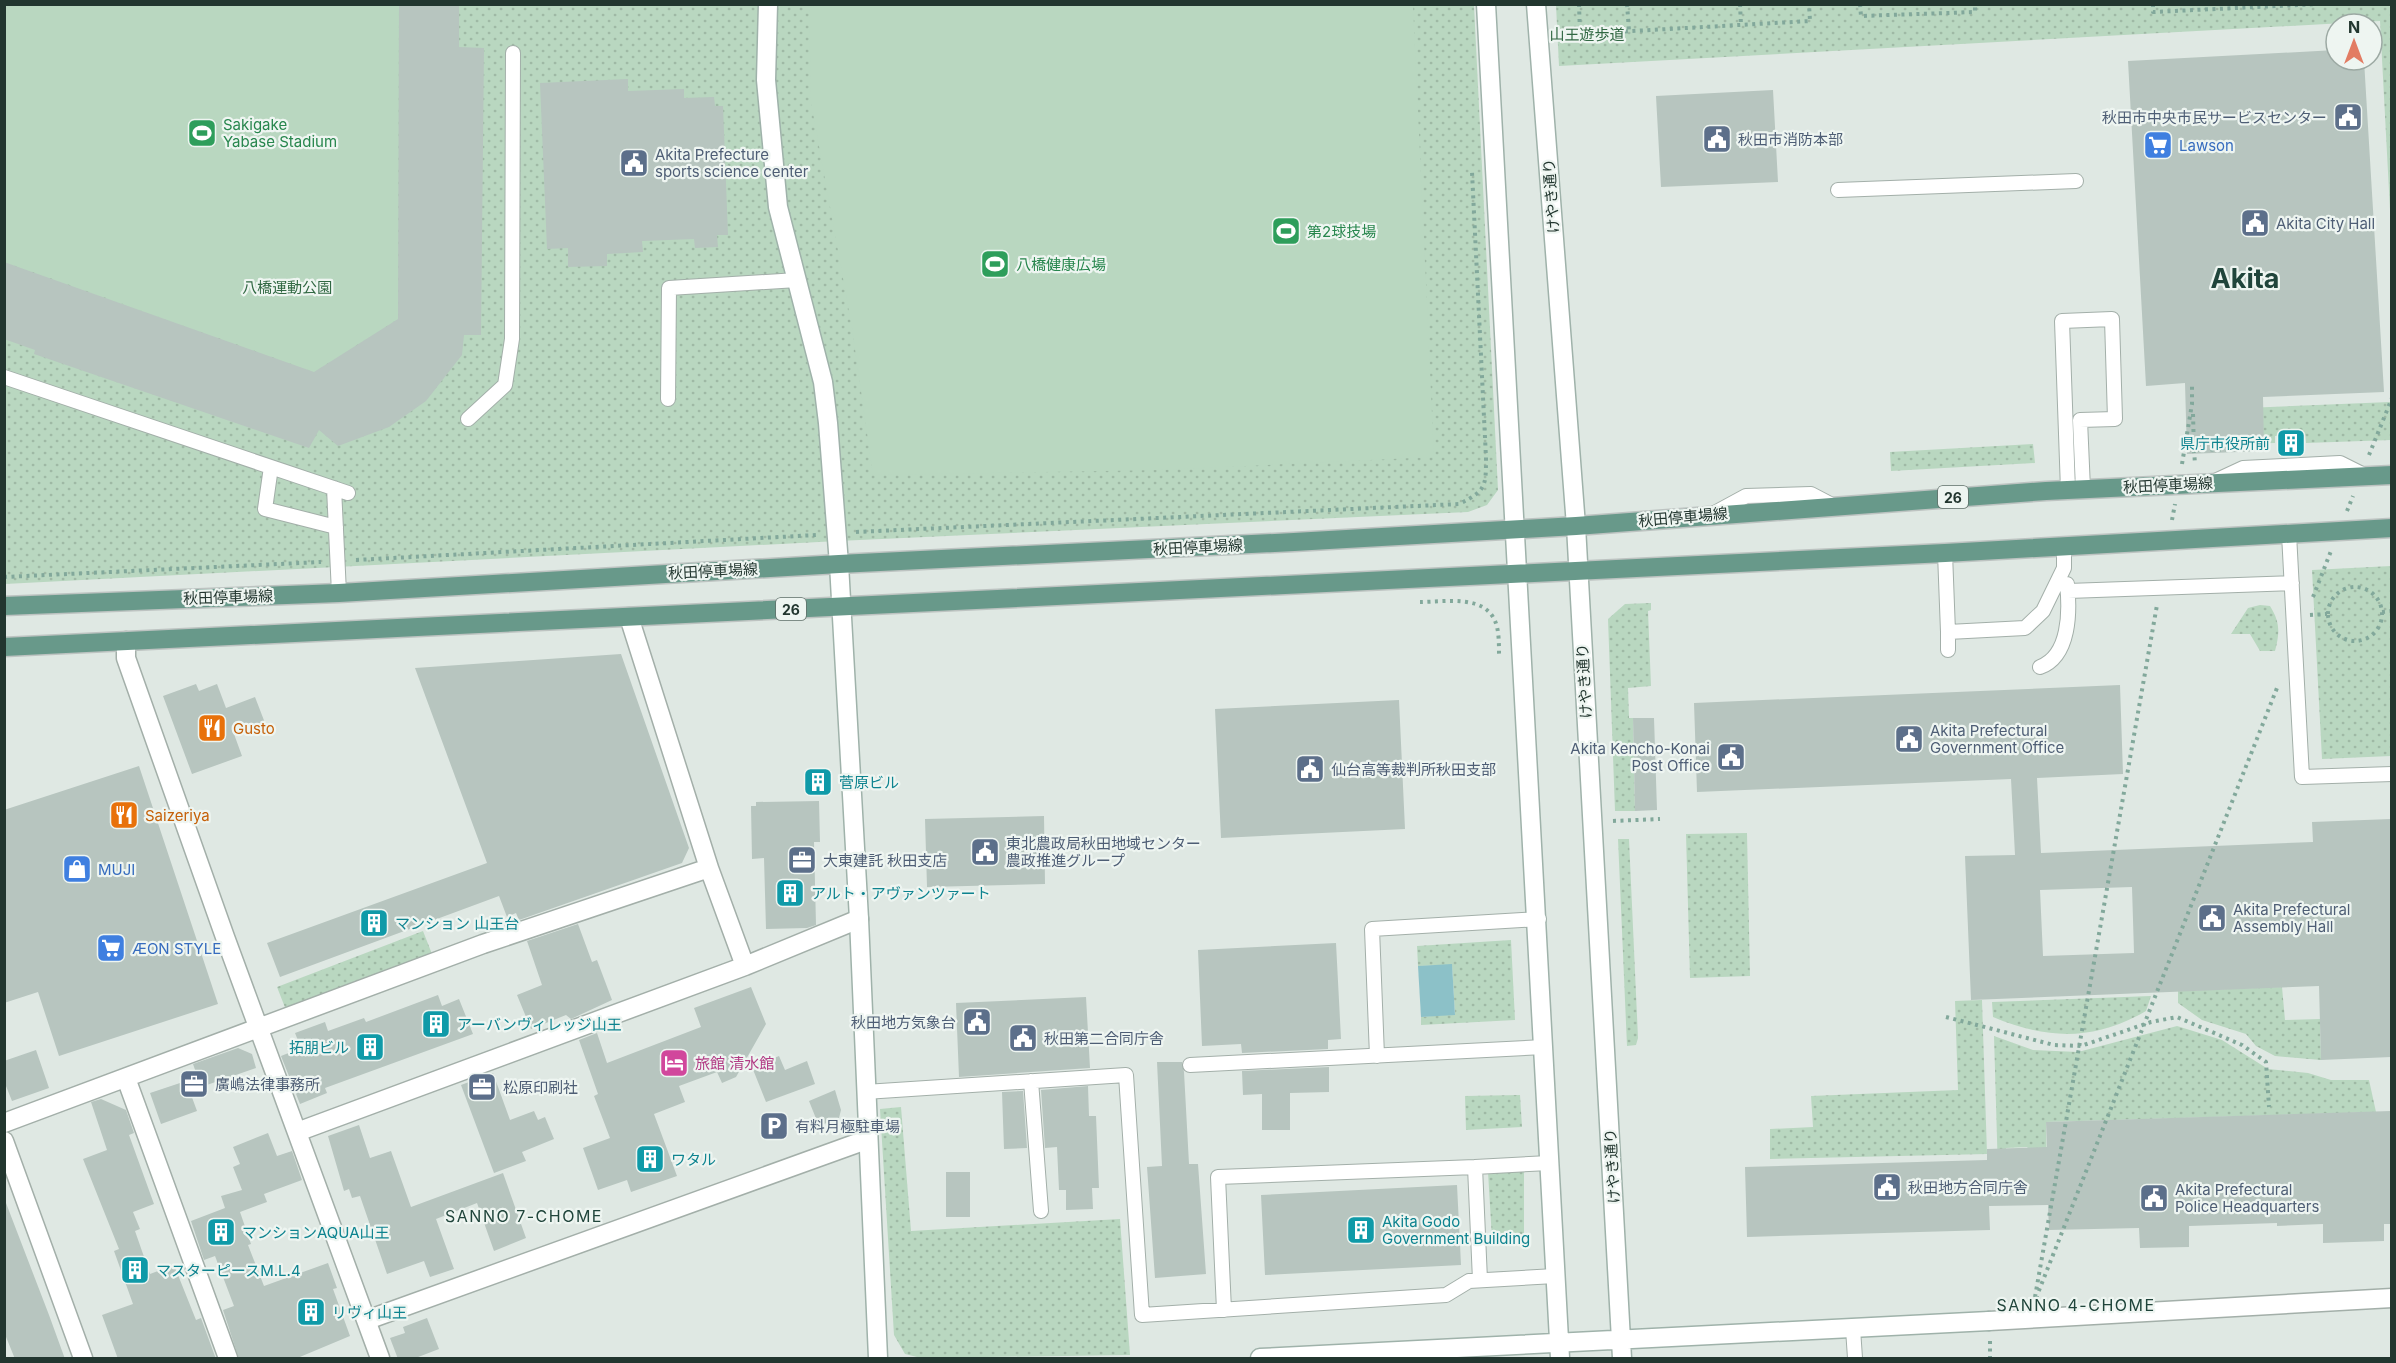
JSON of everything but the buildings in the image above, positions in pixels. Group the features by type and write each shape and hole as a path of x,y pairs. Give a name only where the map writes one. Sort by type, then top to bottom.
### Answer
{"main road":[{"name":"秋田停車場線","path":"4,606 339,593 839,564 1515,530 2075,489 2391,475"},
{"name":"26","path":"4,646 1945,554 2391,528"}],"street":[{"path":"768,4 766,80 778,207 823,382 837,533 859,919 866,1140 878,1359"},
{"path":"1486,4 1516,574 1539,919 1549,1163 1560,1350"},
{"name":"けやき通り","path":"1536,4 1576,526 1622,1350"},
{"path":"629,617 709,868 745,966"},
{"path":"126,641 126,658 258,1029 368,1320 380,1359"},
{"path":"4,1123 483,944 670,879 709,868"},
{"path":"297,1132 745,966 859,919"},
{"path":"126,1078 228,1359"},
{"path":"368,1320 866,1140"},
{"path":"4,1141 82,1359"},
{"path":"1260,1359 1622,1350 1853,1329 2391,1298"}],"lane":[{"path":"468,419 505,385 512,339 513,53"},
{"path":"1838,190 2076,181"},
{"path":"668,399 669,288 797,280"},
{"path":"2112,319 2115,419 2080,420 2075,489 2062,321 2112,319"},
{"path":"4,377 348,493"},
{"path":"271,467 265,509 336,527"},
{"path":"334,488 339,593"},
{"path":"2289,534 2302,777 2391,774"},
{"path":"2040,667 2049,664 2057,655 2066,630 2068,591 2064,568 2064,547"},
{"path":"1945,554 1948,650"},
{"path":"1948,632 2025,628 2043,611 2064,568"},
{"path":"2068,591 2292,583"},
{"path":"1377,1056 1372,929 1539,919"},
{"path":"1190,1065 1544,1047"},
{"path":"865,1092 1126,1075 1142,1315 1446,1295 1469,1281 1555,1276"},
{"path":"1031,1081 1041,1211"},
{"path":"1224,1310 1218,1177 1549,1163"},
{"path":"1475,1167 1480,1280"},
{"path":"1853,1329 1855,1359"}],"path":[{"path":"1579,4 1580,34 1810,21 1809,4"},
{"path":"1627,4 1629,31"},
{"path":"1740,4 1741,25"},
{"path":"1860,4 1861,16 1975,12 1975,4"},
{"path":"2153,4 2153,12 2319,4"},
{"path":"4,577 837,533 1459,504 1474,497 1486,483 1471,160"},
{"path":"2192,383 2195,465"},
{"path":"2343,520 2391,398"},
{"path":"2180,474 2192,404"},
{"path":"2194,450 2245,449"},
{"path":"2172,521 2176,498"},
{"path":"2304,620 2335,542"},
{"path":"2358,587 2373,594 2379,600 2382,612 2380,626 2375,633 2359,642 2340,638 2328,623 2327,614 2334,596 2341,591 2358,587"},
{"path":"1410,602 1469,601 1487,608 1497,626 1500,660"},
{"path":"2157,603 2033,1307 2278,686"},
{"path":"2382,612 2391,611"},
{"path":"1613,821 1660,819"},
{"path":"1946,1017 2054,1045 2081,1046 2151,1022 2177,1017 2242,1045 2266,1062 2268,1107"}],"green space":[{"path":"888,4 1413,5 1434,457 1161,470 873,475 852,328 811,102 809,7"},
{"name":"八橋運動公園","path":"4,5 1474,5 1498,490 1487,505 1468,512 838,541 5,584"},
{"name":"Sakigake Yabase Stadium","path":"5,5 399,5 398,319 314,372 5,262"},
{"name":"山王遊歩道","path":"1556,5 2391,5 2391,229 2383,72 2384,12 2324,12 2324,24 1559,66"},
{"path":"2390,402 2391,440 2306,443 2305,435 2275,436 2275,443 2199,445 2198,410"},
{"path":"2033,444 2035,463 1891,471 1890,452"},
{"path":"2391,566 2391,756 2322,759 2312,570"},
{"path":"1651,603 1651,610 1648,611 1651,686 1628,688 1629,718 1633,718 1635,811 1615,811 1608,619 1625,604"},
{"path":"2260,605 2270,606 2276,617 2278,638 2275,651 2260,651 2250,634 2231,634 2248,608"},
{"path":"1747,833 1750,976 1690,978 1686,834"},
{"path":"1618,839 1629,839 1638,1038 1636,1045 1627,1046"},
{"path":"423,931 432,954 286,1010 277,987"},
{"path":"1511,940 1515,1020 1421,1025 1421,1017 1455,1014 1452,965 1418,966 1417,946"},
{"path":"2282,987 2285,1020 2320,1019 2321,1060 2275,1056 2256,1046 2246,1034 2202,1020 2178,1003 2178,991"},
{"path":"2151,996 2146,1011 2108,1028 2089,1032 2052,1033 2013,1025 1993,1017 1992,1002"},
{"path":"1982,1000 1987,1154 1770,1159 1770,1129 1813,1127 1811,1096 1958,1090 1955,1001"},
{"path":"2177,1026 2222,1040 2268,1069 2308,1073 2331,1080 2369,1080 2376,1112 2046,1122 2047,1173 2027,1147 2006,1148 2007,1173 1998,1173 1994,1036 2033,1050 2078,1052"},
{"path":"1520,1095 1522,1127 1466,1130 1465,1096"},
{"path":"901,1107 911,1231 1120,1219 1130,1355 921,1358 905,1354 894,1335 880,1109"},
{"path":"1524,1170 1524,1237 1492,1239 1488,1172"}],"water":[{"path":"1452,964 1455,1015 1421,1017 1418,966"}],"place":[{"name":"秋田市中央市民サービスセンター","path":"2348,117"},
{"name":"Sakigake Yabase Stadium","path":"202,133"},
{"name":"秋田市消防本部","path":"1717,139"},
{"name":"Lawson","path":"2158,145"},
{"name":"Akita Prefecture sports science center","path":"634,163"},
{"name":"Akita City Hall","path":"2255,223"},
{"name":"第2球技場","path":"1286,231"},
{"name":"八橋健康広場","path":"995,264"},
{"name":"県庁市役所前","path":"2291,443"},
{"name":"Gusto","path":"212,728"},
{"name":"Akita Prefectural Government Office","path":"1909,739"},
{"name":"Akita Kencho-Konai Post Office","path":"1731,757"},
{"name":"仙台高等裁判所秋田支部","path":"1310,769"},
{"name":"菅原ビル","path":"818,782"},
{"name":"Saizeriya","path":"124,815"},
{"name":"東北農政局秋田地域センター 農政推進グループ","path":"985,852"},
{"name":"大東建託 秋田支店","path":"802,860"},
{"name":"MUJI","path":"77,869"},
{"name":"アルト・アヴァンツァート","path":"790,893"},
{"name":"Akita Prefectural Assembly Hall","path":"2212,918"},
{"name":"マンション 山王台","path":"374,923"},
{"name":"ÆON STYLE","path":"111,948"},
{"name":"秋田地方気象台","path":"977,1022"},
{"name":"アーバンヴィレッジ山王","path":"436,1024"},
{"name":"秋田第二合同庁舎","path":"1023,1038"},
{"name":"拓朋ビル","path":"370,1047"},
{"name":"旅館 清水館","path":"674,1063"},
{"name":"廣嶋法律事務所","path":"194,1084"},
{"name":"松原印刷社","path":"482,1087"},
{"name":"有料月極駐車場","path":"774,1126"},
{"name":"ワタル","path":"650,1159"},
{"name":"秋田地方合同庁舎","path":"1887,1187"},
{"name":"Akita Prefectural Police Headquarters","path":"2154,1198"},
{"name":"Akita Godo Government Building","path":"1361,1230"},
{"name":"マンションAQUA山王","path":"221,1232"},
{"name":"マスターピースM.L.4","path":"135,1270"},
{"name":"リヴィ山王","path":"311,1312"}],"district":[{"name":"Akita","path":"2245,278"},
{"name":"SANNO 7-CHOME","path":"524,1216"},
{"name":"SANNO 4-CHOME","path":"2076,1305"}]}
